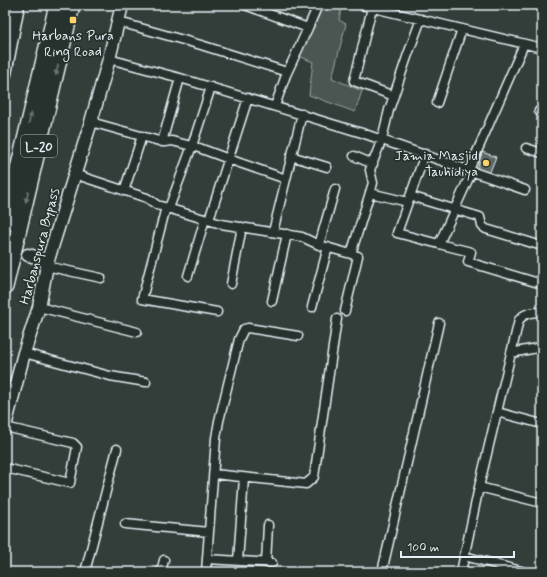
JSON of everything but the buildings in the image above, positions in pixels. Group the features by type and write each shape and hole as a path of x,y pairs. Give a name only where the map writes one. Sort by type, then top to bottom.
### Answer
{"highway":[{"name":"L-20","path":"5,287 73,5"},
{"name":"L-20","path":"5,224 56,8"}],"street":[{"path":"5,74 10,17 18,5"},
{"name":"Harbanspura Bypass","path":"5,426 24,352 39,307 47,263 91,122 119,22 122,5"},
{"path":"245,5 308,28"},
{"path":"275,106 287,72 318,5"},
{"path":"361,5 542,48"},
{"path":"372,8 354,81 394,96"},
{"path":"351,254 373,183 370,170 382,140 394,96 421,19"},
{"path":"119,22 201,45 287,72"},
{"path":"437,103 462,29"},
{"path":"439,244 524,44"},
{"path":"109,59 302,114 425,154 525,190"},
{"path":"162,142 180,78"},
{"path":"211,87 192,146 168,208 142,299 217,312"},
{"path":"188,276 248,98"},
{"path":"273,232 302,114"},
{"path":"91,122 162,142 172,141 192,146 286,179"},
{"path":"124,191 142,136"},
{"path":"526,148 542,153"},
{"path":"425,154 397,233 471,252 468,262 542,284"},
{"path":"291,156 327,167"},
{"path":"354,156 373,164"},
{"path":"74,174 147,198 157,205 242,227 302,237 319,245 358,256 345,311"},
{"path":"319,245 334,189"},
{"path":"370,193 409,199 480,216 482,226 486,229 542,246"},
{"path":"231,284 242,227"},
{"path":"272,301 287,234"},
{"path":"312,307 328,247"},
{"path":"28,255 47,263 101,278"},
{"path":"39,307 137,332"},
{"path":"461,572 479,487 519,320 528,313 542,311"},
{"path":"214,474 306,484 314,477 337,319"},
{"path":"382,572 439,323"},
{"path":"206,572 216,438 241,333 248,328 298,336"},
{"path":"511,353 542,347"},
{"path":"24,352 110,376 146,382"},
{"path":"497,412 542,424"},
{"path":"5,426 73,443 77,447 70,483 5,468"},
{"path":"85,572 117,449"},
{"path":"238,561 244,478"},
{"path":"479,487 542,503"},
{"path":"125,524 209,532"},
{"path":"207,559 269,563 268,525"},
{"path":"464,556 525,572"},
{"path":"161,572 164,560"}],"shaded area":[{"path":"323,5 342,5 339,20 346,24 332,78 362,91 355,112 309,95 313,62 299,56"}],"place":[{"name":"Harbans Pura Ring Road","path":"73,20"},
{"name":"Jamia Masjid Tauhidiya","path":"486,163"}]}
